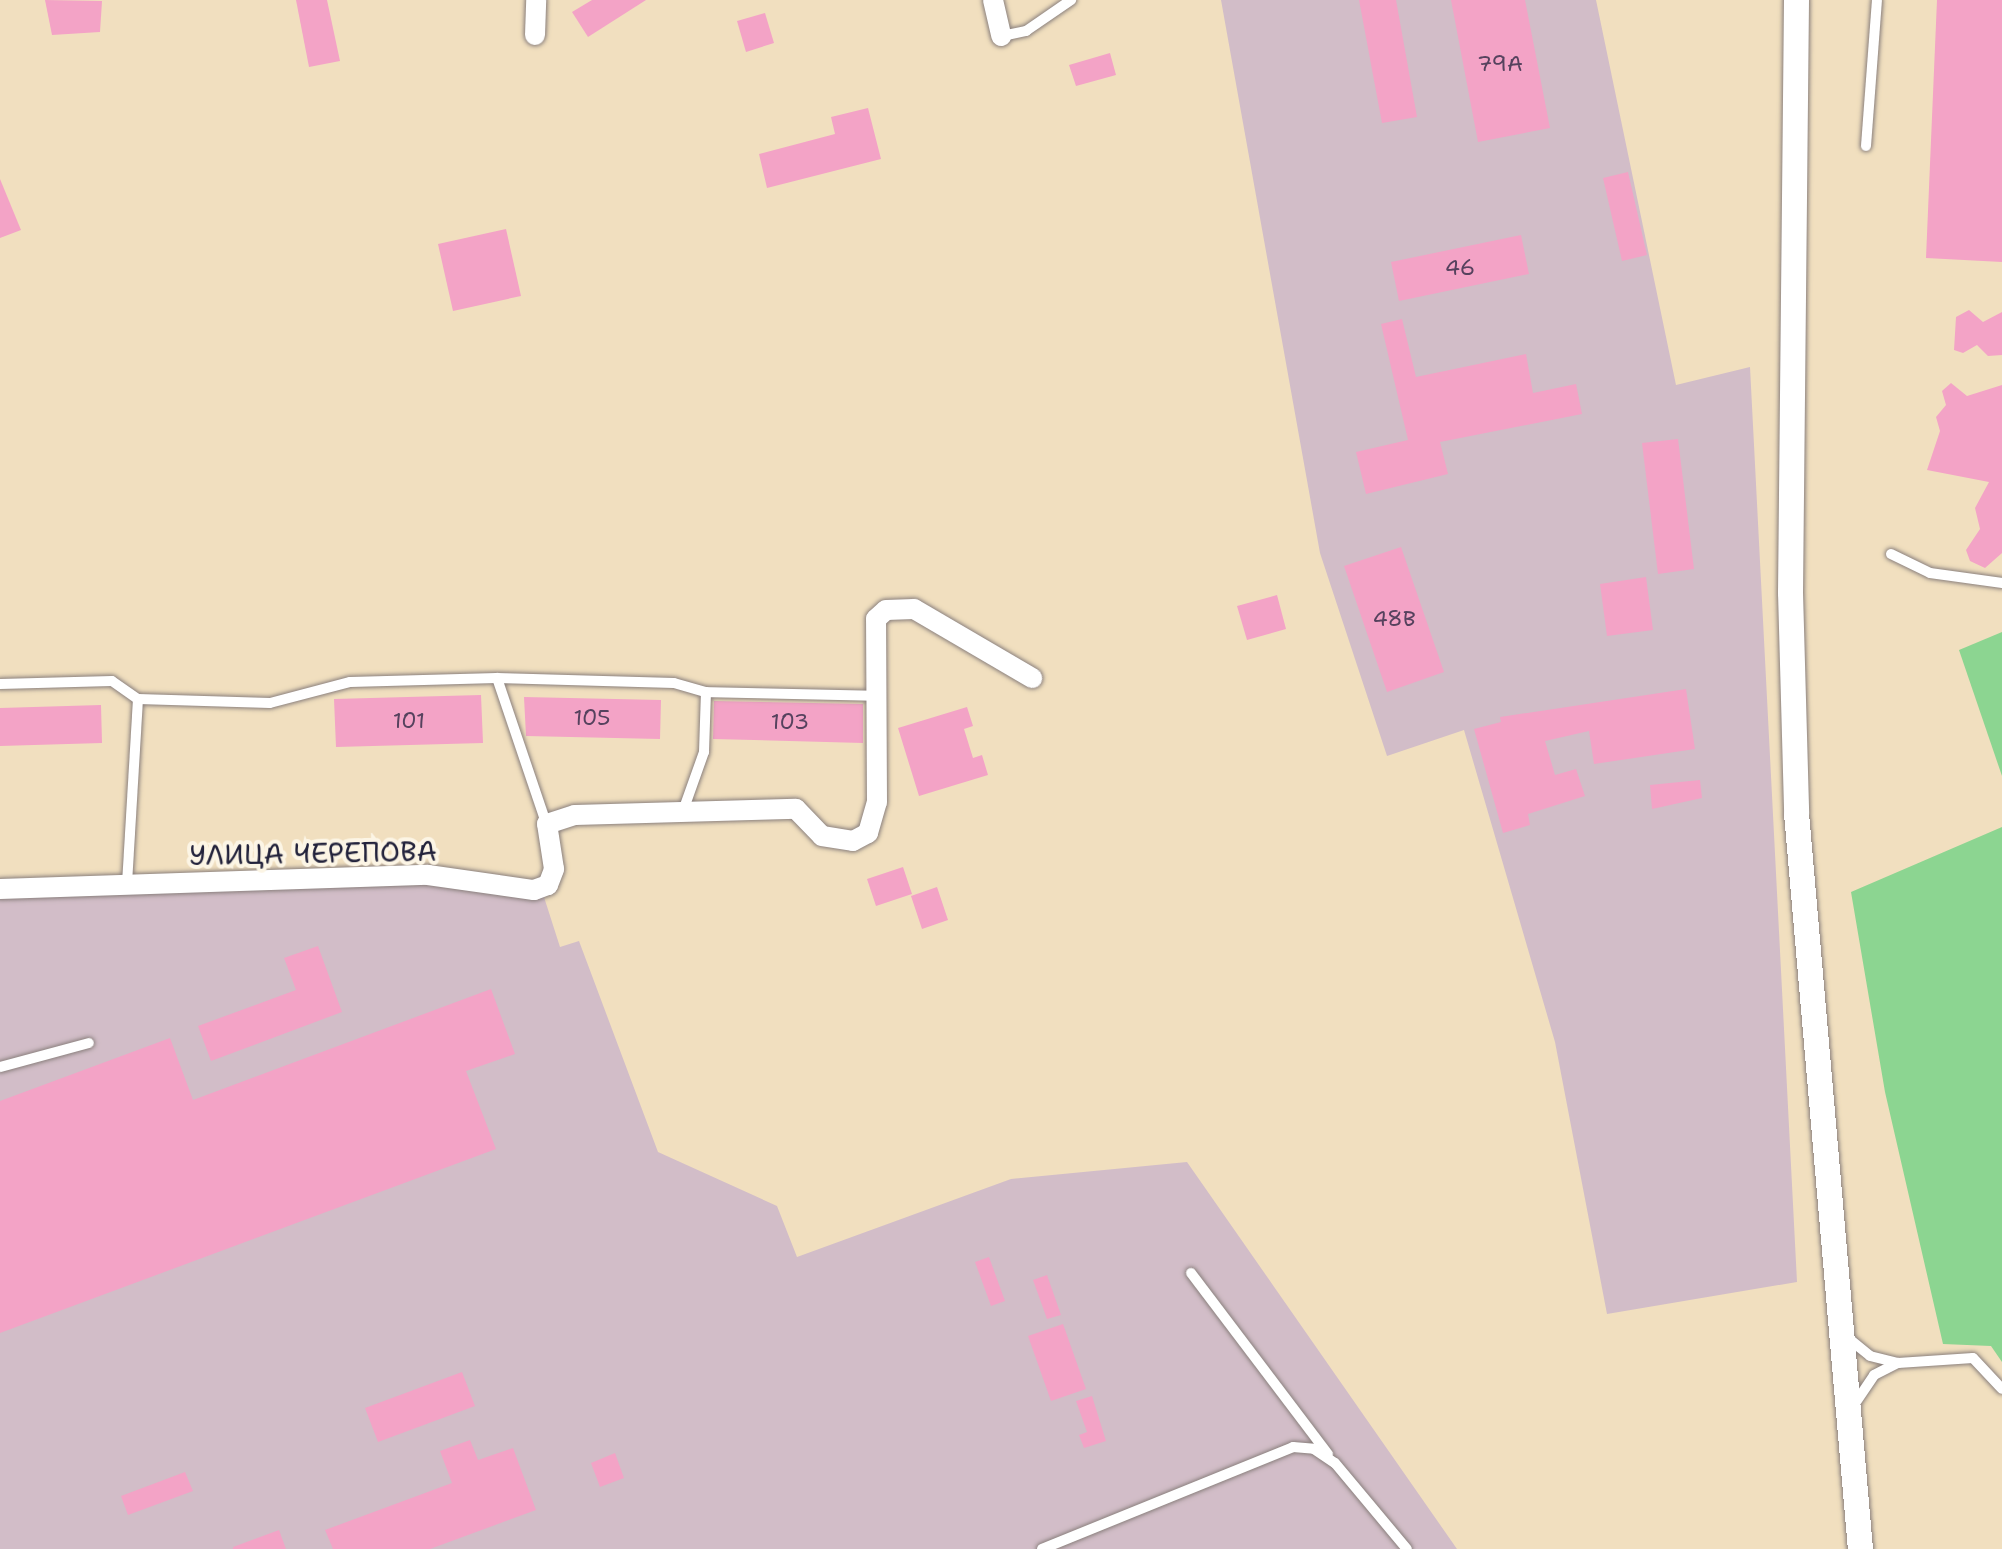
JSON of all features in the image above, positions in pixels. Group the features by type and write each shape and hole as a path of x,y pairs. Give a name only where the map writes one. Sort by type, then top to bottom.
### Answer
{"street":[{"path":"536,0 536,35"},
{"path":"994,0 1001,36"},
{"path":"1796,0 1790,592 1796,813 1860,1549"},
{"path":"547,824 575,815 796,809 838,843 868,832 877,802 880,696 872,632 876,619 899,607 944,623 1032,678"},
{"name":"УЛИЦА ЧЕРЕПОВА","path":"0,889 428,874 534,890 548,885 554,869 547,824"}],"lane":[{"path":"1001,36 1026,31 1071,0"},
{"path":"1866,146 1877,0"},
{"path":"1892,554 1930,573 2002,583"},
{"path":"497,678 547,824"},
{"path":"0,684 112,681 138,699 270,702 350,682 497,678 674,683 706,692 880,696"},
{"path":"682,812 704,752 706,692"},
{"path":"127,884 138,699"},
{"path":"0,1067 89,1044"},
{"path":"1191,1273 1334,1463 1407,1549"},
{"path":"1839,1324 1870,1356 1898,1363 1972,1358 2002,1390"},
{"path":"1847,1419 1874,1375 1898,1363"},
{"path":"1042,1549 1270,1452 1314,1449 1334,1463"}],"shaded area":[{"path":"1221,0 1596,0 1676,385 1750,367 1797,1282 1607,1314 1555,1042 1464,730 1387,756 1320,553"},
{"path":"410,881 544,897 560,947 579,941 658,1152 777,1206 797,1257 1011,1179 1187,1162 1457,1549 0,1549 0,897"}],"green space":[{"path":"2002,632 2002,776 1959,650"},
{"path":"2002,827 2002,1362 1991,1346 1943,1344 1885,1092 1851,892"}],"building":[{"path":"45,0 102,1 100,32 52,35"},
{"path":"296,0 327,0 340,61 309,67"},
{"path":"592,0 646,0 588,37 572,12"},
{"path":"1359,0 1396,0 1417,117 1382,123"},
{"path":"1451,0 1525,0 1550,128 1478,142"},
{"path":"1937,0 2002,0 2002,262 1926,258"},
{"path":"765,13 774,43 746,52 737,21"},
{"path":"1110,53 1116,75 1076,86 1069,65"},
{"path":"868,108 881,159 767,188 759,154 835,134 831,117"},
{"path":"1628,172 1647,255 1622,261 1603,178"},
{"path":"0,179 21,230 0,238"},
{"path":"506,229 521,296 453,311 438,244"},
{"path":"1521,235 1529,274 1399,301 1391,262"},
{"path":"1969,310 1983,322 2002,312 2002,355 1988,356 1977,345 1963,353 1954,350 1956,317"},
{"path":"1402,319 1416,377 1526,354 1533,393 1576,384 1582,414 1440,442 1448,474 1366,494 1356,452 1408,440 1381,324"},
{"path":"1951,383 1967,396 2002,385 2002,553 1985,568 1970,561 1966,550 1980,529 1975,508 1989,482 1927,470 1940,431 1936,417 1946,405 1942,391"},
{"path":"1678,439 1694,569 1658,574 1642,443"},
{"path":"1401,547 1444,672 1387,692 1344,566"},
{"path":"1646,577 1653,630 1607,636 1600,584"},
{"path":"1277,595 1286,629 1247,640 1237,606"},
{"path":"1686,689 1695,749 1594,764 1589,731 1545,741 1555,775 1576,769 1585,796 1528,814 1530,825 1503,833 1474,729 1501,722 1500,717"},
{"path":"481,695 483,743 336,747 334,699"},
{"path":"524,697 661,700 660,739 526,736"},
{"path":"714,701 863,704 863,743 713,739"},
{"path":"101,705 102,743 0,746 0,708"},
{"path":"967,707 973,726 964,729 973,758 982,755 988,775 919,796 898,728"},
{"path":"1700,780 1702,798 1652,809 1650,785"},
{"path":"903,867 912,894 876,906 867,879"},
{"path":"937,887 948,920 922,929 911,896"},
{"path":"318,946 342,1012 211,1061 198,1026 296,990 284,958"},
{"path":"491,989 515,1054 466,1071 496,1149 0,1333 0,1101 170,1038 193,1100"},
{"path":"989,1257 1005,1301 991,1306 975,1262"},
{"path":"1047,1275 1061,1315 1047,1319 1033,1280"},
{"path":"1063,1324 1086,1389 1051,1401 1028,1336"},
{"path":"462,1372 475,1406 378,1442 365,1408"},
{"path":"1092,1396 1106,1441 1084,1448 1079,1435 1087,1432 1076,1401"},
{"path":"470,1440 478,1460 513,1448 536,1510 430,1549 333,1549 325,1530 452,1483 440,1451"},
{"path":"615,1453 624,1478 600,1487 591,1463"},
{"path":"185,1472 193,1491 128,1515 121,1496"},
{"path":"279,1530 286,1549 233,1549 233,1547"}]}
